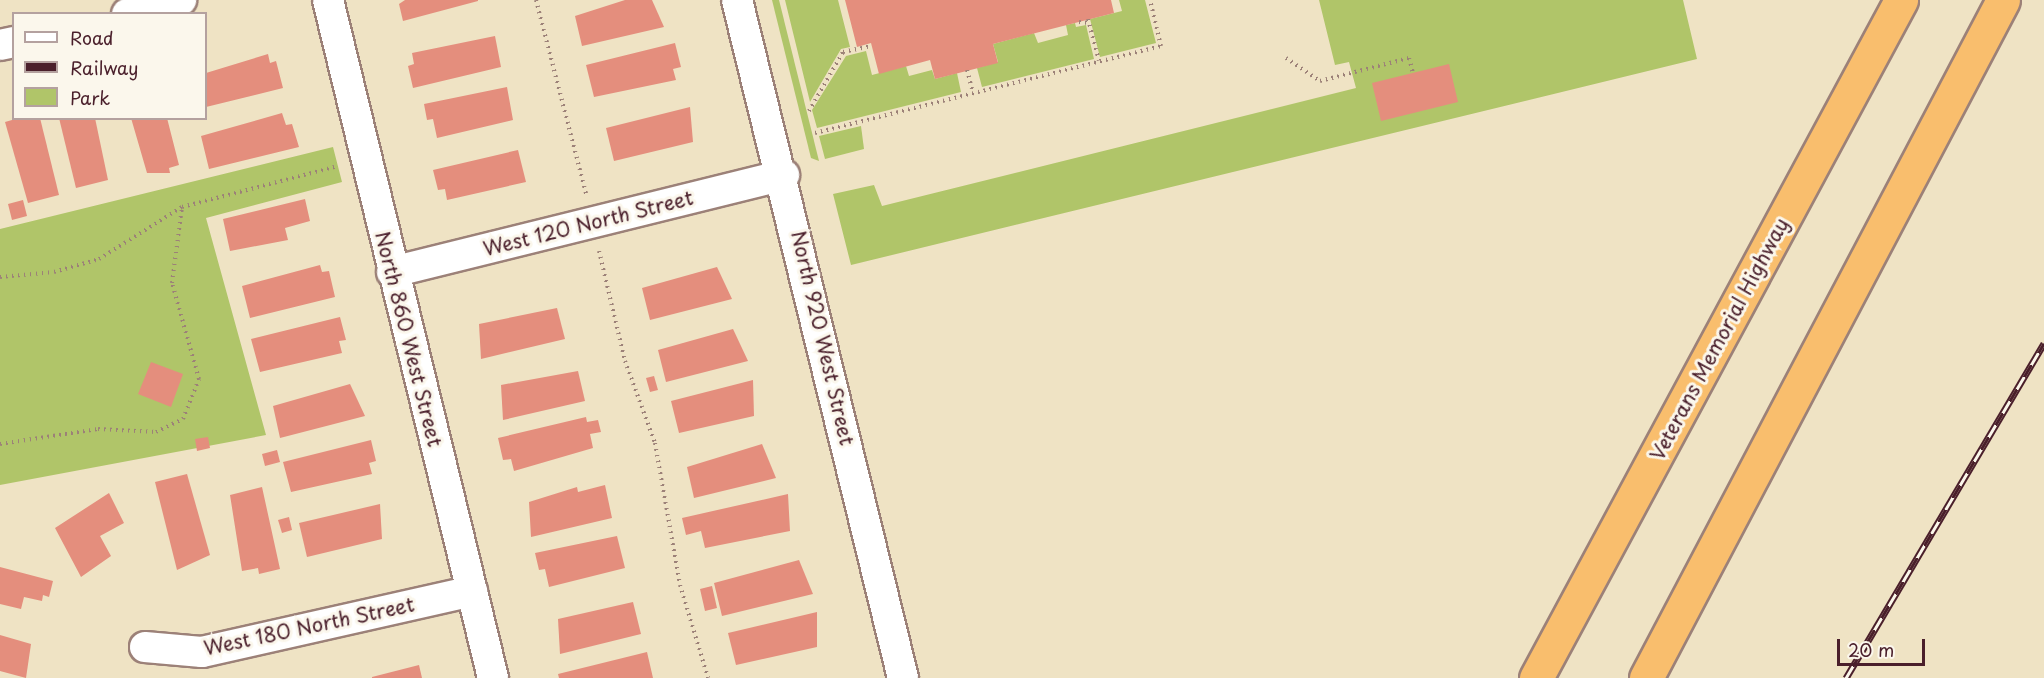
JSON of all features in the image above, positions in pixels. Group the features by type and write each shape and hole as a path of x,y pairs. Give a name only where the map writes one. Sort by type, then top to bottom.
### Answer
{"highway":[{"name":"Veterans Memorial Highway","path":"1536,678 1901,0"},
{"path":"1646,678 2003,0"}],"street":[{"path":"135,12 181,0"},
{"name":"North 860 West Street","path":"328,0 392,272 493,678"},
{"name":"North 920 West Street","path":"737,0 784,175 903,678"},
{"name":"West 120 North Street","path":"392,272 784,175"},
{"name":"West 180 North Street","path":"144,647 202,652 472,591"}],"path":[{"path":"536,0 567,103 592,222 626,361 655,443 680,585 708,678"},
{"path":"815,133 1161,46 1150,0"},
{"path":"1079,22 1088,21 1099,62"},
{"path":"809,111 843,52 871,46"},
{"path":"1286,58 1320,81 1409,58 1413,73"},
{"path":"967,70 973,93"},
{"path":"0,277 99,259 182,207 365,158"},
{"path":"0,444 98,429 156,432 183,419 199,379 172,283 182,207"}],"green space":[{"path":"772,0 779,0 819,161 811,158"},
{"path":"785,0 838,0 850,47 841,49 810,102"},
{"path":"1119,0 1145,0 1156,43 1100,57 1090,19 1122,11"},
{"path":"1319,0 1683,0 1697,59 851,265 833,194 874,185 882,206 1356,88 1349,62 1335,65"},
{"path":"1075,23 1076,27 1086,25 1094,59 982,87 977,68 998,62 993,44 1034,33 1038,43 1068,35 1066,25"},
{"path":"866,51 872,75 906,66 909,76 932,70 935,79 957,73 961,92 817,128 812,110 846,56"},
{"path":"861,126 864,149 825,159 819,136"},
{"path":"333,147 342,182 206,218 266,435 0,485 0,229"}],"building":[{"path":"405,0 478,1 403,21 399,4"},
{"path":"625,0 652,0 664,27 582,46 575,16"},
{"path":"845,0 1111,0 1114,13 993,44 998,63 935,79 930,60 879,74 871,43 857,47"},
{"path":"495,36 501,67 413,88 408,66 414,64 412,53"},
{"path":"675,43 681,67 673,69 676,80 594,97 586,65"},
{"path":"268,54 270,63 276,61 283,88 207,107 207,73"},
{"path":"1449,64 1458,102 1381,121 1372,83"},
{"path":"507,87 513,120 437,138 433,119 427,120 424,104"},
{"path":"690,107 693,142 614,161 606,128"},
{"path":"282,113 286,125 292,124 299,147 209,169 201,136"},
{"path":"40,120 59,195 28,203 5,122"},
{"path":"59,120 95,120 108,180 76,188"},
{"path":"132,120 168,120 179,165 169,168 170,173 147,173"},
{"path":"518,150 526,182 447,200 445,189 438,190 433,170"},
{"path":"305,199 310,221 285,228 288,240 230,251 223,219"},
{"path":"23,200 27,216 12,220 8,204"},
{"path":"320,265 322,272 329,271 335,297 250,318 242,286"},
{"path":"717,267 732,299 650,320 642,288"},
{"path":"557,308 565,339 481,359 479,324"},
{"path":"340,317 346,340 339,341 342,353 260,372 251,339"},
{"path":"733,329 748,361 666,382 658,350"},
{"path":"151,362 183,374 171,407 138,394"},
{"path":"578,371 585,401 503,420 501,385"},
{"path":"654,376 658,390 650,392 646,378"},
{"path":"753,380 754,416 679,433 671,401"},
{"path":"350,384 365,416 280,438 273,406"},
{"path":"586,417 587,422 598,420 601,432 590,434 593,448 514,471 511,459 503,460 498,438"},
{"path":"208,437 210,448 197,451 195,439"},
{"path":"371,440 376,461 369,463 372,474 291,492 283,462"},
{"path":"762,444 776,478 694,498 687,467"},
{"path":"277,450 280,462 265,466 262,454"},
{"path":"187,474 210,555 177,570 155,482"},
{"path":"605,485 612,518 531,537 529,502 577,487 578,492"},
{"path":"262,487 280,569 259,574 258,568 242,571 230,495"},
{"path":"109,493 124,523 100,536 111,556 81,577 55,528"},
{"path":"788,494 790,531 705,548 701,531 686,535 682,518"},
{"path":"380,504 382,539 307,557 299,523"},
{"path":"289,517 292,530 282,533 278,520"},
{"path":"617,536 625,568 549,587 545,569 539,570 535,553"},
{"path":"799,560 813,594 722,616 714,583"},
{"path":"0,567 53,581 49,597 43,595 42,601 24,597 21,609 0,604"},
{"path":"712,586 717,608 705,611 700,589"},
{"path":"633,602 641,634 560,654 558,619"},
{"path":"817,612 817,647 736,665 728,633"},
{"path":"0,635 31,644 26,678 0,671"},
{"path":"647,652 653,678 559,678 558,674"},
{"path":"419,665 422,678 372,678 372,677"}],"railway":[{"path":"1846,678 2044,343"}]}
